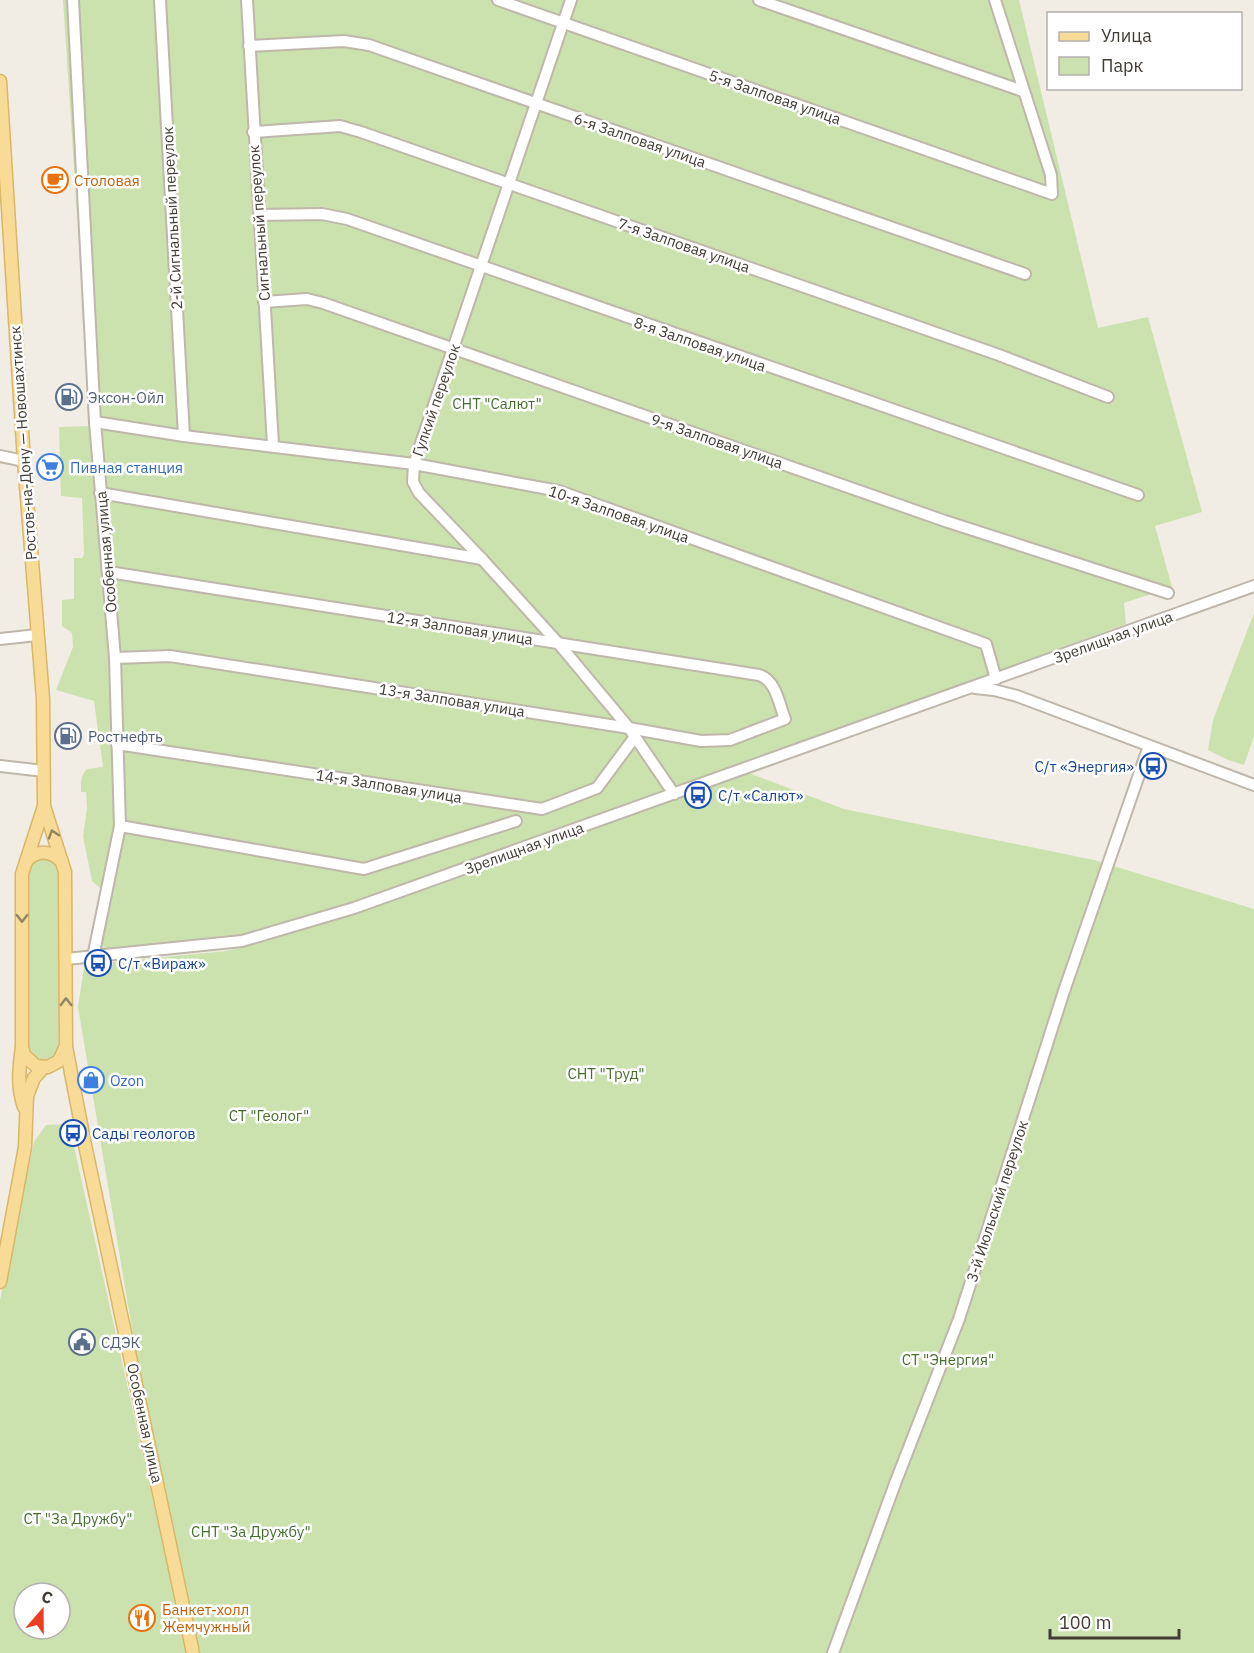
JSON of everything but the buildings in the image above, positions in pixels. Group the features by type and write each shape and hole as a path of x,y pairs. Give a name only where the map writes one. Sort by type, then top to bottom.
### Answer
{"main road":[{"name":"Ростов-на-Дону — Новошахтинск","path":"0,81 24,461 43,699 44,806"},
{"path":"28,1120 20,1095 19,1067 22,1046 22,874 44,806"},
{"name":"Особенная улица","path":"44,806 65,872 66,1046 73,1087 193,1653"},
{"path":"27,860 32,855 42,852 54,855 62,862"},
{"path":"22,1046 24,1056 29,1062 46,1067 62,1076 73,1087"},
{"path":"0,1282 25,1147 28,1120 27,1096 30,1086 46,1067 62,1058 66,1046"}],"street":[{"name":"Особенная улица","path":"73,0 95,422 115,658 120,826 93,957"},
{"name":"2-й Сигнальный переулок","path":"160,0 184,436"},
{"name":"Сигнальный переулок","path":"247,0 273,446"},
{"name":"5-я Залповая улица","path":"498,0 1052,194 1051,175 1023,91"},
{"name":"Гулкий переулок","path":"571,0 414,464 413,482 419,493 559,644 631,733 674,794"},
{"path":"759,0 1023,91"},
{"path":"995,0 1023,91"},
{"name":"6-я Залповая улица","path":"249,46 344,40 369,45 1025,274"},
{"name":"7-я Залповая улица","path":"253,132 340,126 361,132 999,355 1108,397"},
{"name":"8-я Залповая улица","path":"259,215 322,214 347,219 1138,495"},
{"name":"9-я Залповая улица","path":"264,302 307,299 454,348 945,521 1168,593"},
{"name":"10-я Залповая улица","path":"95,422 184,436 414,464 559,491 986,644 996,679"},
{"path":"0,456 24,461"},
{"path":"100,493 482,559"},
{"name":"12-я Залповая улица","path":"109,572 766,678 772,684 785,719"},
{"name":"Зрелищная улица","path":"66,959 242,941 354,908 1254,586"},
{"path":"0,639 37,635"},
{"name":"13-я Залповая улица","path":"115,658 170,656 631,733 701,741 730,741 785,719"},
{"name":"Зрелищная улица","path":"971,688 994,690 1017,696 1254,784"},
{"name":"14-я Залповая улица","path":"117,744 542,809 597,788 631,733"},
{"name":"3-й Июльский переулок","path":"833,1653 958,1319 1064,991 1149,746"},
{"path":"0,766 44,771"},
{"path":"120,826 364,869 516,821"}],"green space":[{"name":"СНТ \"Салют\"","path":"63,0 1019,0 1098,328 1148,317 1202,512 1155,526 1172,587 1124,603 1126,624 741,767 371,897 229,941 92,953 102,890 92,881 83,836 87,808 86,792 81,792 81,785 82,777 87,769 103,767 94,701 56,690 73,647 72,633 62,626 62,600 74,599 74,558 82,558 84,554 82,498 61,496 59,427 91,426"},
{"path":"1254,613 1254,736 1244,765 1208,750 1213,720"},
{"path":"749,773 844,809 1094,860 1254,909 1254,1653 199,1653 135,1347 78,1007 84,968 112,967 113,962 227,951 279,937 546,841"},
{"path":"39,858 51,860 59,869 60,1047 53,1057 44,1061 35,1059 28,1048 27,873 31,863"},
{"name":"СТ \"За Дружбу\"","path":"69,1124 187,1653 0,1653 0,1300 34,1142 46,1125"}],"place":[{"name":"Столовая","path":"55,180"},
{"name":"Эксон-Ойл","path":"69,397"},
{"name":"Пивная станция","path":"50,467"},
{"name":"Ростнефть","path":"68,736"},
{"name":"С/т «Энергия»","path":"1153,766"},
{"name":"С/т «Салют»","path":"698,795"},
{"name":"С/т «Вираж»","path":"98,963"},
{"name":"Ozon","path":"91,1080"},
{"name":"Сады геологов","path":"73,1133"},
{"name":"СДЭК","path":"82,1342"},
{"name":"Банкет-холл Жемчужный","path":"142,1618"}],"park label":[{"name":"СНТ \"Труд\"","path":"606,1073"},
{"name":"СТ \"Геолог\"","path":"269,1115"},
{"name":"СТ \"Энергия\"","path":"948,1359"},
{"name":"СНТ \"За Дружбу\"","path":"251,1531"}]}
